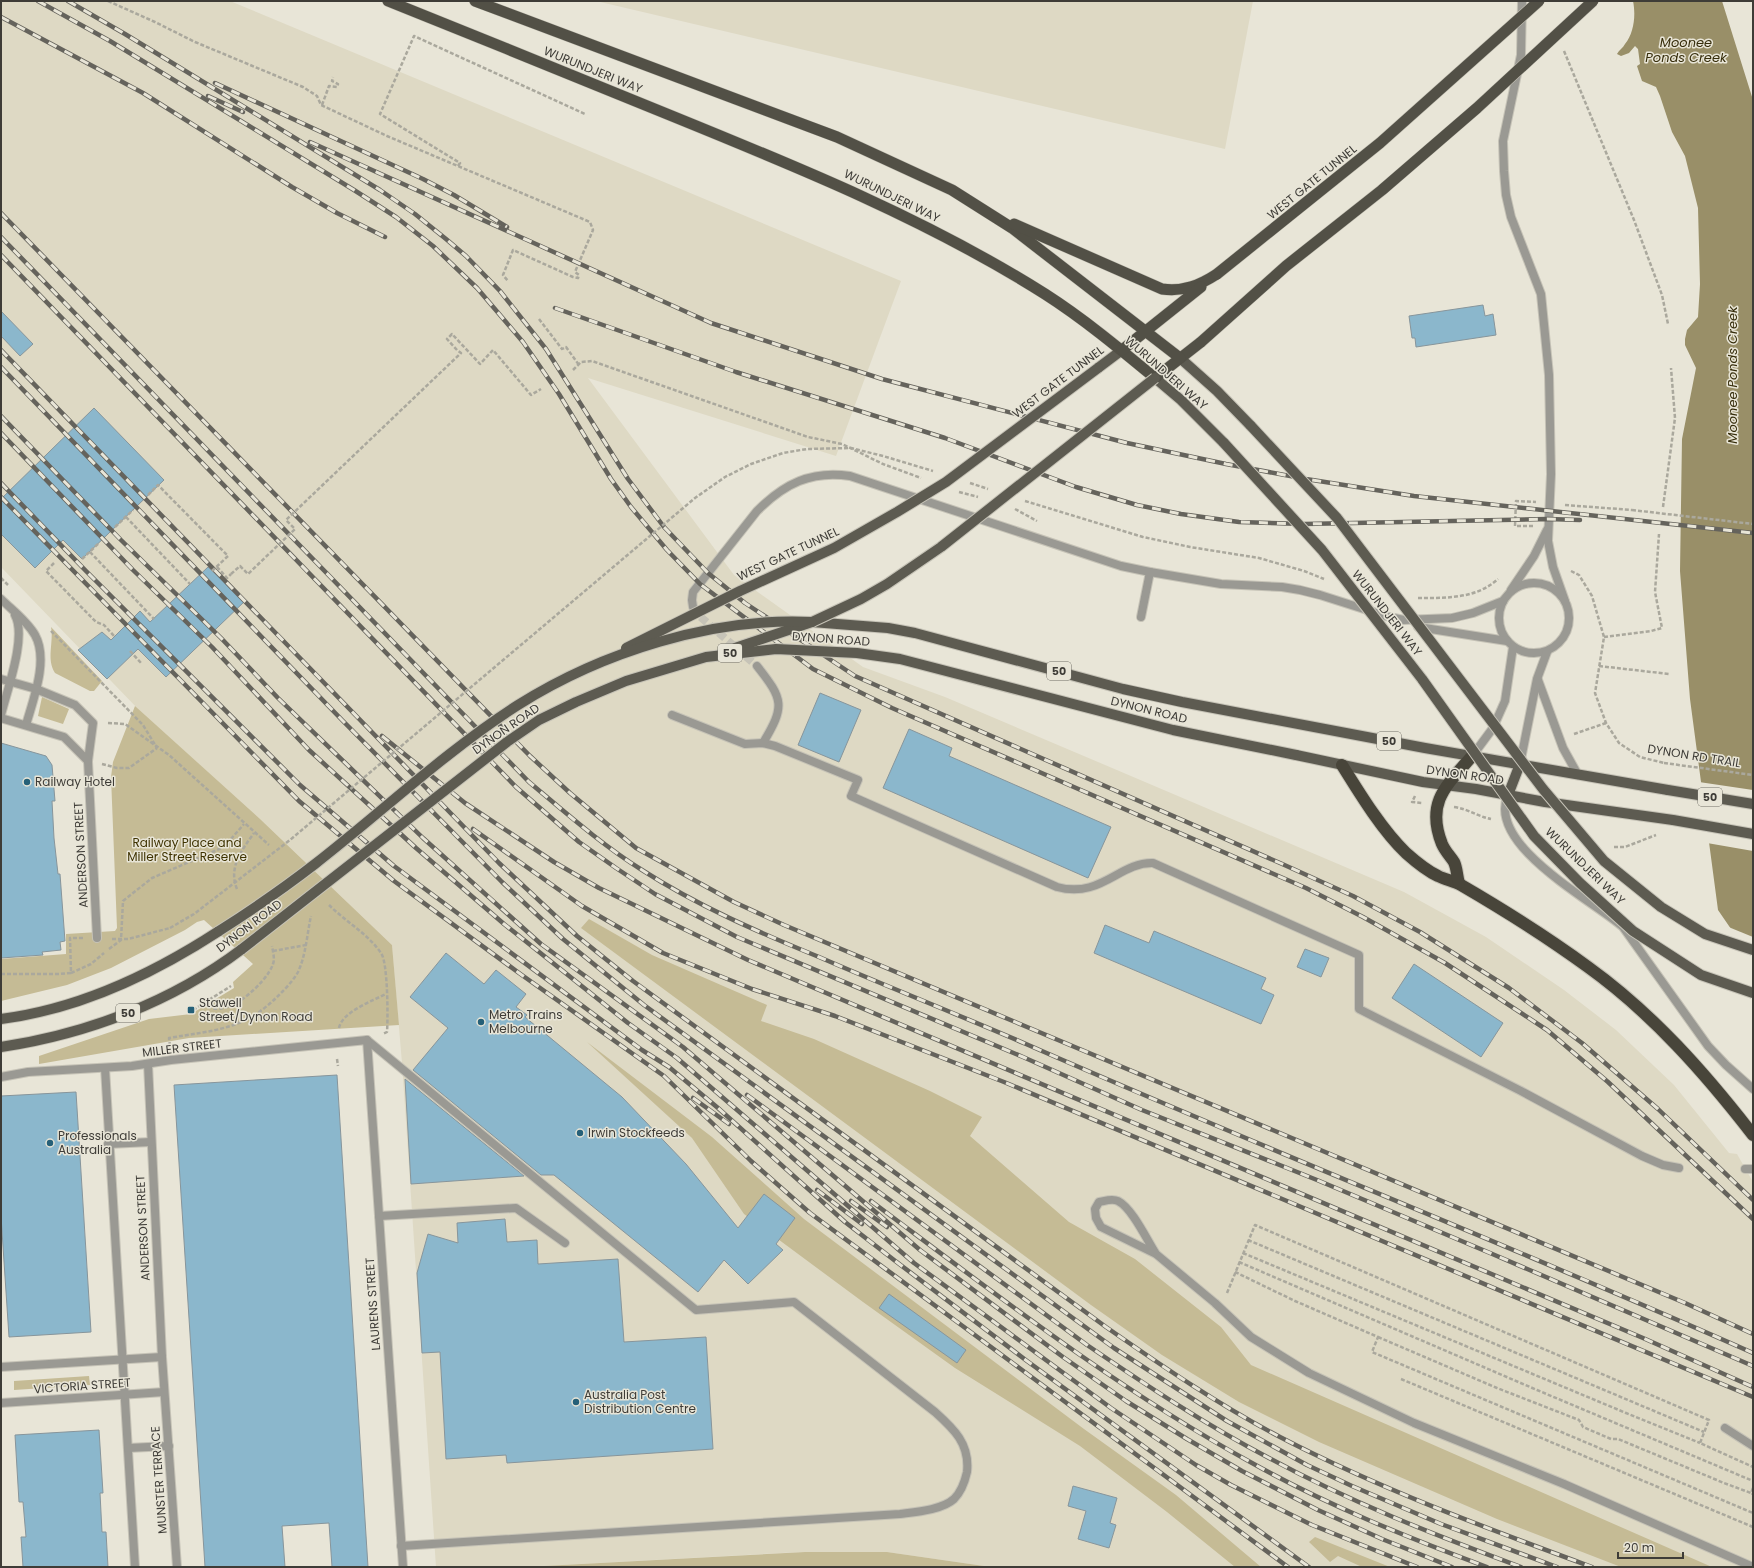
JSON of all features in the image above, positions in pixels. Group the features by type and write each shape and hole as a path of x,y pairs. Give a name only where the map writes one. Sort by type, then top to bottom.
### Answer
{"highway":[{"name":"WURUNDJERI WAY","path":"388,1 803,169 872,200 952,240 1034,287 1122,350 1155,378"},
{"name":"WURUNDJERI WAY","path":"475,1 837,137 952,190 991,213 1012,228 1180,358"},
{"name":"WEST GATE TUNNEL","path":"1122,350 1380,143 1538,1"},
{"path":"1155,378 1201,342 1286,266 1382,190 1471,114 1593,1"},
{"path":"991,213 1162,290 1178,291 1191,288 1218,274"},
{"path":"1459,883 1454,862 1446,851 1442,842 1437,820 1437,808 1439,798 1446,786 1473,755"},
{"path":"1342,765 1365,801 1407,854 1438,876 1459,883 1589,967 1652,1020 1703,1074 1753,1135"}],"main road":[{"name":"WEST GATE TUNNEL","path":"577,674 740,591 834,548 897,512 946,482 1122,350"},
{"name":"WURUNDJERI WAY","path":"1180,358 1217,391 1294,470 1337,518 1543,789 1604,861 1661,907 1705,934 1753,950"},
{"name":"WURUNDJERI WAY","path":"1155,378 1181,400 1224,443 1322,550 1422,679 1534,836 1580,883 1633,930 1701,975 1753,993"},
{"path":"706,657 812,622 861,599 887,584 941,547 1155,378"},
{"name":"DYNON ROAD","path":"1,1019 48,1010 85,998 131,981 161,966 258,906 315,863 460,746 518,705 577,674 633,650 711,630 763,622 788,621 857,625 915,633 1123,689 1425,748 1753,804"},
{"name":"DYNON ROAD","path":"1,1047 42,1040 113,1018 150,1004 198,978 242,949 507,742 539,720 576,702 626,681 706,657 776,649 857,653 900,659 1166,728 1423,782 1673,820 1753,834"},
{"path":"1508,795 1520,764"}],"street":[{"path":"693,607 693,592 757,511 768,500 783,489 800,480 835,474 850,476 1121,566 1221,584 1282,587 1300,590 1419,627 1510,644 1529,654 1547,652 1561,642 1566,635 1570,618 1553,567 1548,530 1551,474 1549,375 1541,294 1511,217 1506,195 1504,171 1504,135 1521,55 1522,1"},
{"path":"1473,755 1493,728 1505,701 1510,644 1499,626 1498,617 1505,598 1534,556 1548,530"},
{"path":"1141,617 1150,572"},
{"path":"1394,618 1416,620 1452,618 1472,613 1505,598 1513,590 1521,586 1537,583 1554,588 1565,601"},
{"path":"1,599 29,627 38,642 41,658 36,689 26,725"},
{"path":"14,612 19,625 19,640 1,716 64,737 88,761"},
{"path":"1520,764 1537,679 1547,652"},
{"path":"757,666 774,689 778,700 776,721 763,743"},
{"path":"1,679 36,689 75,705 93,723"},
{"path":"1537,679 1560,739 1578,775"},
{"path":"672,715 745,744 763,743 775,746 858,780 851,796 1057,887 1070,890 1090,887 1104,883 1135,866 1153,863 1359,954 1359,1009 1521,1091 1642,1156 1679,1168"},
{"name":"ANDERSON STREET","path":"93,723 88,761 97,938"},
{"path":"1508,795 1504,807 1505,816 1522,848 1545,870 1611,916 1623,927 1708,1046 1726,1065 1753,1089"},
{"path":"367,1040 696,1310 794,1302 951,1426 962,1441 968,1460 965,1482 954,1500 931,1510 900,1514 401,1546"},
{"name":"MILLER STREET","path":"1,1077 28,1072 148,1064 171,1060 367,1040"},
{"name":"LAURENS STREET","path":"367,1040 403,1567"},
{"name":"ANDERSON STREET","path":"148,1064 164,1392"},
{"path":"104,1068 108,1144 124,1359 136,1567"},
{"path":"108,1144 151,1142"},
{"path":"1156,1254 1129,1211 1117,1201 1108,1200 1099,1202 1095,1209 1096,1218 1101,1227 1156,1254 1215,1303 1251,1337 1308,1373 1414,1423 1564,1484 1753,1567"},
{"path":"379,1216 516,1208 565,1243"},
{"name":"VICTORIA STREET","path":"1,1367 162,1357"},
{"name":"VICTORIA STREET","path":"1,1403 164,1392"},
{"name":"MUNSTER TERRACE","path":"164,1392 177,1567"},
{"path":"1725,1428 1753,1446"},
{"path":"128,1448 169,1446"}],"path":[{"path":"108,1 195,42 302,87 316,96 321,105 387,136 459,165 590,222 593,230 575,272 579,275 578,278 513,250 503,275 508,281"},
{"path":"459,165 380,114 414,36 585,114"},
{"path":"1562,47 1634,220 1662,295 1668,324"},
{"path":"321,105 329,86 337,87 338,84 332,81 333,77"},
{"path":"539,319 562,350 566,347 579,365"},
{"path":"217,567 227,578 240,566 248,574 295,529 286,520 461,353 447,339 452,334 480,364 494,350 531,395 541,389"},
{"path":"573,370 584,361 592,362 808,437 842,444 883,464 924,479"},
{"path":"1663,507 1675,418 1671,368"},
{"path":"148,495 158,485 228,556 212,572"},
{"path":"958,491 979,498"},
{"path":"1013,508 1020,510 1039,522"},
{"path":"115,527 133,510"},
{"path":"1632,510 1753,524"},
{"path":"126,517 190,584"},
{"path":"1604,637 1651,631 1662,628 1655,592 1660,534"},
{"path":"82,559 99,542"},
{"path":"90,552 154,619"},
{"path":"54,562 46,571 96,622 104,625 114,636"},
{"name":"DYNON RD TRAIL","path":"1553,567 1567,568 1579,575 1592,596 1604,637 1596,693 1606,723 1619,743 1640,757 1664,763 1753,775"},
{"path":"1416,598 1450,598 1475,593 1493,584 1502,576"},
{"path":"1,578 12,589"},
{"path":"50,630 142,725 157,748"},
{"path":"130,651 142,664"},
{"path":"1599,666 1669,674"},
{"path":"93,723 125,724 169,755 269,845"},
{"path":"1560,739 1606,723"},
{"path":"88,761 117,768 129,768 157,748"},
{"path":"1,974 71,973 91,964 121,940 123,901 152,878 224,847 244,824"},
{"path":"237,889 233,876 236,862 254,833"},
{"path":"97,938 121,940 141,937 170,928 194,914 275,851"},
{"path":"329,905 367,938 382,954 385,970 388,1017 387,1032"},
{"path":"171,1060 169,1038 238,1024 253,1017 264,1009 287,987 297,973 306,944 311,915"},
{"path":"70,938 71,973"},
{"path":"273,951 306,944"},
{"path":"204,1003 210,1008 221,1008 232,1005 246,996 261,982 271,968 274,961 272,946"},
{"path":"193,1010 231,986"},
{"path":"336,1043 340,1024 352,1011 386,994"},
{"path":"1700,1443 1709,1420 1255,1225 1235,1272 1295,1301 1378,1337 1497,1388 1579,1420 1583,1427 1611,1439 1618,1438 1724,1484 1752,1494 1753,1488"},
{"path":"1248,1240 1704,1432"},
{"path":"1243,1253 1700,1443 1753,1467"},
{"path":"1240,1262 1536,1390 1753,1481"},
{"path":"1378,1337 1372,1352 1753,1513"},
{"path":"1401,1379 1753,1527"}],"shaded area":[{"path":"1,1 230,1 901,281 836,456 588,378 734,575 863,667 945,697 1404,892 1486,937 1564,990 1616,1030 1674,1085 1729,1153 1737,1154 1753,1182 1753,1567 991,1567 887,1552 801,1552 525,1567 436,1567 402,1063 392,945 259,818 140,711 1,567"},
{"path":"596,1 1253,1 1225,149"}],"green space":[{"path":"51,627 102,681 94,691 90,691 55,673 51,662"},
{"path":"42,697 69,709 63,724 38,716"},
{"name":"Railway Place and Miller Street Reserve","path":"135,706 259,818 392,945 399,1025 189,1038 39,1064 39,1056 149,1019 191,1014 234,988 233,982 253,964 204,920 197,922 185,930 111,968 67,985 1,1001 1,959 66,954 66,934 115,931 117,928 111,777 113,762"},
{"path":"589,919 652,955 767,1005 761,1021 814,1039 930,1091 982,1117 970,1136 1069,1222 1135,1259 1221,1327 1251,1365 1712,1567 1621,1567 1497,1519 1319,1442 1239,1402 1162,1355 1091,1305 581,928"},
{"path":"587,1042 712,1137 804,1219 1084,1429 1176,1495 1261,1567 1235,1567 1167,1512 1080,1446 955,1368 744,1214 692,1138"},
{"path":"89,1376 90,1385 14,1390 14,1381"},
{"path":"1315,1537 1390,1567 1362,1567 1338,1556 1330,1562 1309,1542"},
{"path":"805,1552 887,1552 991,1567 525,1567"}],"water":[{"name":"Moonee Ponds Creek","path":"1633,1 1722,1 1753,100 1753,961 1718,910 1690,699 1680,571 1682,439 1696,368 1685,345 1685,339 1687,330 1698,317 1700,284 1698,208 1685,156 1672,132 1660,96 1656,87 1642,81 1637,66 1640,64 1638,49 1635,46 1629,53 1621,56 1617,54 1628,40 1632,29 1634,18"}],"pier":[{"path":"1699,782 1753,790 1753,851 1707,843"},
{"path":"1726,926 1753,937 1753,963 1751,963"}],"building":[{"path":"1483,305 1485,316 1493,314 1496,335 1416,347 1415,338 1412,338 1409,316"},
{"path":"1,311 33,344 20,356 1,336"},
{"path":"94,408 164,480 82,559 63,540 35,568 1,534 1,499"},
{"path":"208,567 245,601 166,677 138,649 107,679 78,650 102,632 111,640 140,611 150,622"},
{"path":"820,693 861,710 839,762 798,745"},
{"path":"909,729 952,748 949,756 1111,827 1088,878 883,788"},
{"path":"1,743 46,756 52,765 55,801 52,801 54,838 58,874 60,874 65,941 60,942 61,950 42,952 43,955 1,958"},
{"path":"1105,925 1149,943 1154,931 1266,978 1261,989 1274,995 1261,1024 1094,953"},
{"path":"1305,949 1329,958 1321,977 1297,967"},
{"name":"Irwin Stockfeeds","path":"446,953 484,984 496,970 526,994 516,1007 527,1015 525,1017 622,1097 686,1164 738,1228 764,1194 795,1218 776,1244 783,1250 748,1284 724,1260 698,1292 554,1175 541,1175 413,1070 448,1028 410,997"},
{"path":"1414,964 1503,1023 1481,1057 1392,998"},
{"path":"337,1075 368,1567 332,1567 329,1523 282,1526 285,1567 205,1567 174,1085"},
{"path":"405,1079 524,1176 411,1184"},
{"path":"76,1092 91,1332 9,1337 1,1216 1,1096"},
{"path":"505,1219 507,1242 537,1240 538,1264 618,1259 624,1342 706,1337 713,1449 507,1463 506,1455 446,1459 440,1352 422,1353 417,1273 428,1234 458,1243 457,1223"},
{"path":"889,1294 966,1350 957,1363 879,1308"},
{"path":"99,1430 103,1493 100,1493 102,1532 106,1532 108,1567 23,1567 21,1537 26,1537 23,1502 19,1502 15,1435"},
{"path":"1073,1486 1117,1498 1110,1523 1116,1525 1109,1548 1078,1539 1086,1511 1068,1506"}],"tunnel":[{"path":"693,608 696,613 757,666"}],"railway":[{"path":"38,1 110,41 354,190 396,217 433,246 477,288 523,342 559,394 611,479 631,507 667,550 700,584 813,669 892,708 1306,888 1363,917 1445,963 1547,1030 1608,1082 1753,1219"},
{"path":"68,1 125,34 380,190 415,214 466,256 500,291 546,349 628,479 664,527 708,573 745,603 855,676 1353,896 1420,932 1509,988 1582,1043 1658,1109 1753,1200"},
{"path":"1,17 143,93 292,187 337,213 385,237"},
{"path":"215,83 423,179 454,195 507,227"},
{"path":"208,96 243,112"},
{"path":"310,142 711,323 882,379 1127,443 1306,479 1414,496 1753,533"},
{"path":"1,213 530,756 570,793 636,848 734,902 784,925 1685,1303 1753,1334"},
{"path":"1,237 529,782 598,839 642,870 707,907 773,938 1207,1122 1572,1274 1753,1353"},
{"path":"1,255 516,787 579,842 655,894 737,937 1023,1057 1142,1110 1317,1180 1753,1366"},
{"path":"555,308 736,372 945,438 1076,487 1137,505 1181,514 1239,522 1304,524 1548,519 1580,520"},
{"path":"1,350 499,863 577,936 633,981 1106,1327 1170,1371 1257,1425 1318,1456 1395,1491 1592,1567"},
{"path":"1,367 342,720 502,882 563,939 644,1005 1114,1348 1227,1421 1307,1465 1352,1486 1441,1524 1557,1567"},
{"path":"1,416 121,540 221,638 278,698 423,838 541,944 683,1047 920,1250 1063,1357 1126,1401 1187,1439 1242,1471 1318,1510 1382,1539 1452,1567"},
{"path":"1,433 133,570 212,647 309,750 416,848 504,924 628,1023 677,1058 914,1263 1111,1408 1196,1465 1231,1485 1312,1525 1417,1567"},
{"path":"1,483 86,571 300,785 394,866 642,1050 669,1067 718,1108 845,1222 894,1260 1027,1361 1309,1567"},
{"path":"1,497 299,801 394,881 519,973 664,1076 751,1161 810,1213 1288,1567"},
{"path":"382,736 465,803 554,862 599,888 748,960 1643,1338 1753,1387"},
{"path":"473,829 582,906 663,953 752,989 835,1016 1004,1082 1753,1397"},
{"path":"747,1095 1087,1345 1199,1418 1269,1458 1330,1489 1393,1517 1521,1567"},
{"path":"693,1098 729,1124"},
{"path":"817,1190 862,1224"},
{"path":"851,1201 887,1227"},
{"path":"871,1201 1057,1339 1153,1404 1202,1434 1252,1463 1309,1493 1367,1520 1487,1567"}],"place":[{"name":"Railway Hotel","path":"27,782"},
{"name":"Stawell Street/Dynon Road","path":"191,1010"},
{"name":"Metro Trains Melbourne","path":"481,1022"},
{"name":"Irwin Stockfeeds","path":"580,1133"},
{"name":"Professionals Australia","path":"50,1143"},
{"name":"Australia Post Distribution Centre","path":"576,1402"}]}
